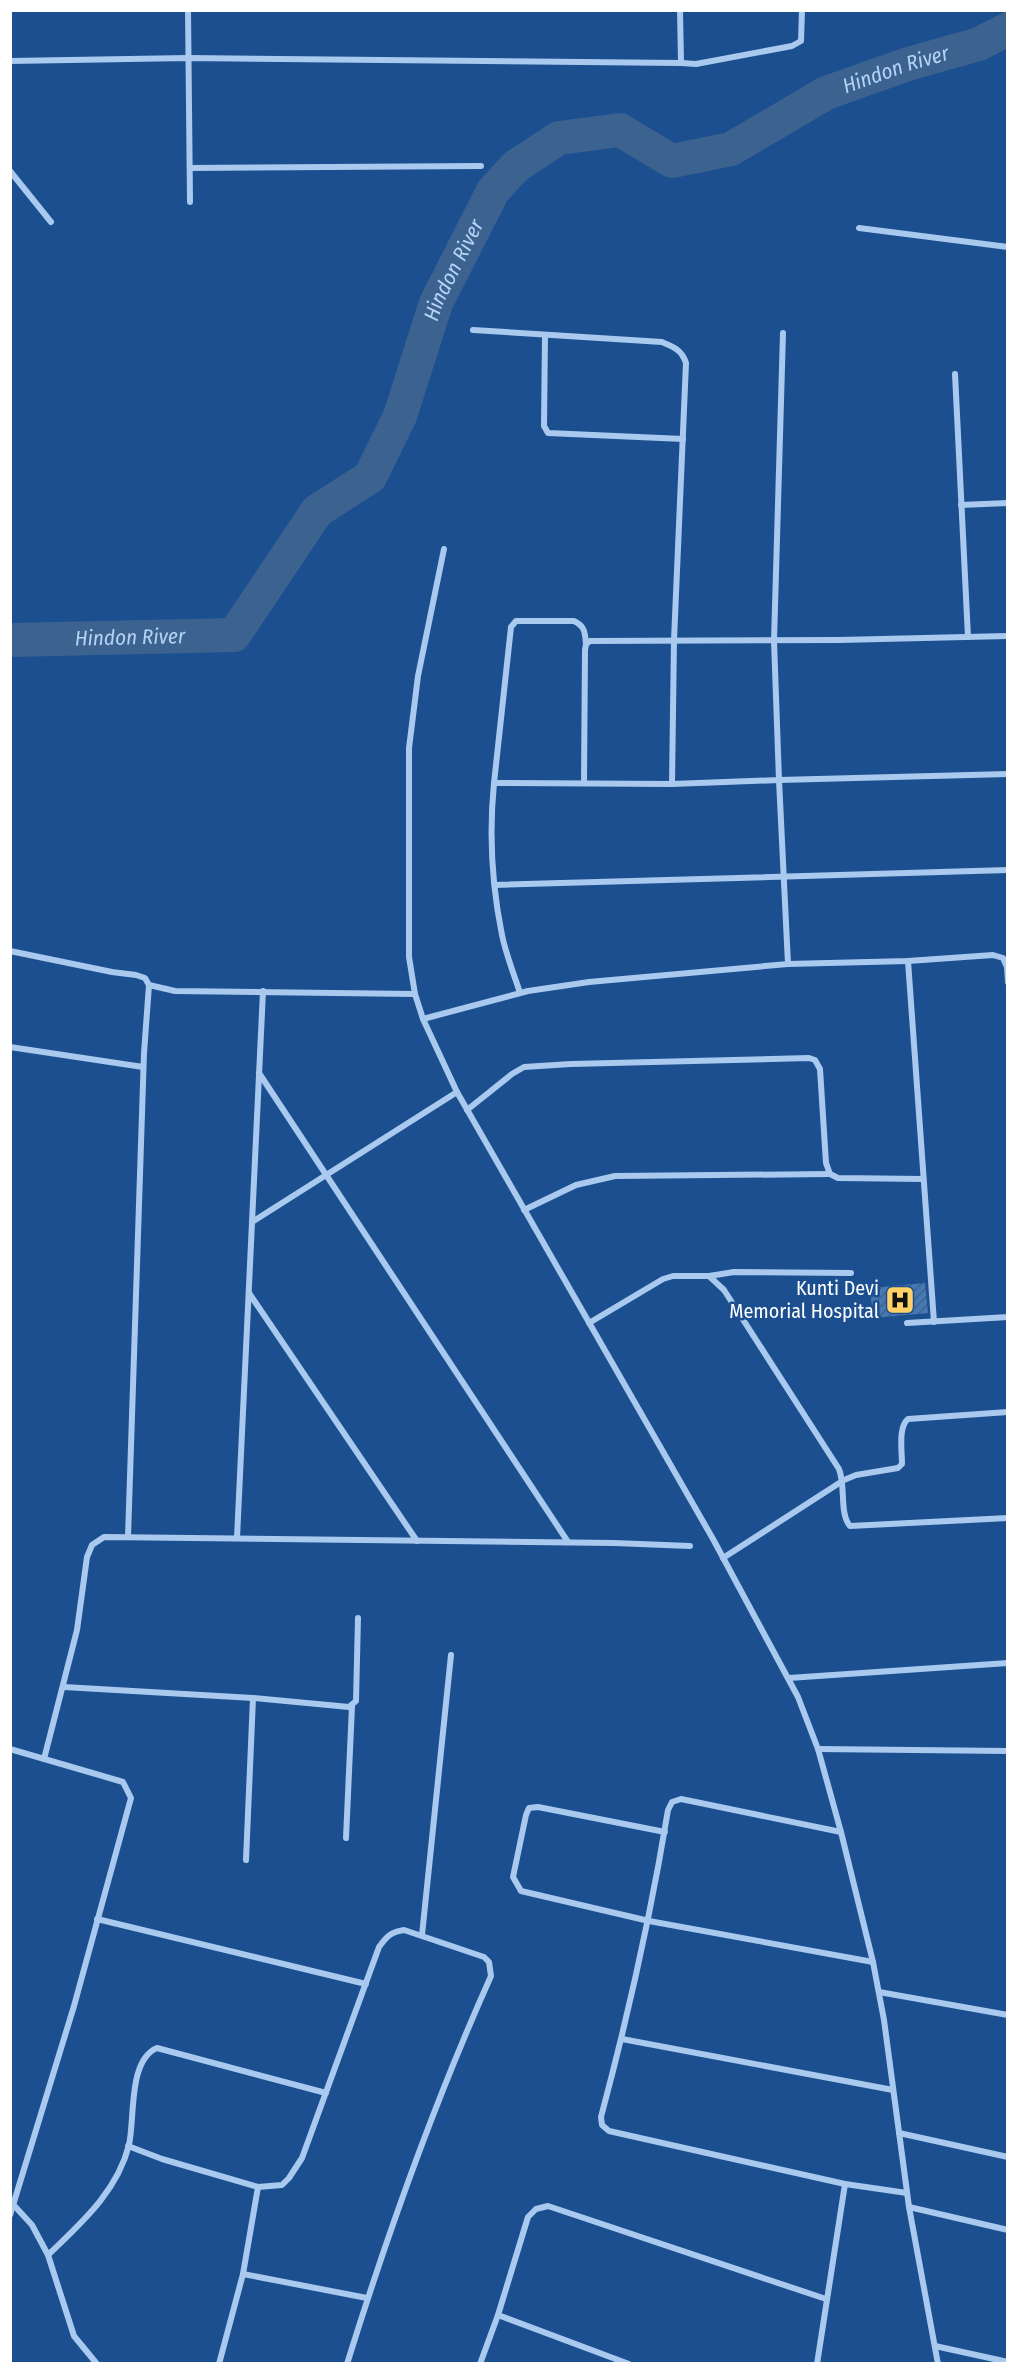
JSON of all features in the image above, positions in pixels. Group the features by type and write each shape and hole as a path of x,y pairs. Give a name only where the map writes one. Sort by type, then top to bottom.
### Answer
{"street":[{"path":"188,10 190,202"},
{"path":"680,10 681,63"},
{"path":"10,61 188,58 696,63 792,46 801,41 802,10"},
{"path":"190,168 481,166"},
{"path":"10,171 51,222"},
{"path":"859,228 1008,247"},
{"path":"473,330 662,342 676,348 684,355 686,363 674,640 672,783"},
{"path":"783,333 774,641 788,964"},
{"path":"545,335 544,426 548,433 683,439"},
{"path":"955,374 968,637"},
{"path":"962,505 1008,503"},
{"path":"444,549 418,676 409,748 409,957 415,994 423,1019 457,1092 723,1558 798,1696 818,1749 873,1962 909,2207 938,2364"},
{"path":"520,993 502,938 495,885 491,818 511,627 516,621 574,621 584,629 586,644 584,783"},
{"path":"586,644 590,641 774,641 1008,636"},
{"path":"494,783 672,783 1008,774"},
{"path":"495,885 1008,870"},
{"path":"10,951 136,975 145,978 149,985 143,1067 128,1537"},
{"path":"423,1019 520,993 589,982 788,964 908,961 993,955 1003,958 1007,968 1008,982"},
{"path":"908,961 934,1322"},
{"path":"149,985 175,991 415,994"},
{"path":"237,1538 263,991"},
{"path":"10,1047 143,1067"},
{"path":"467,1110 524,1067 809,1058 815,1060 820,1069 826,1163 830,1174"},
{"path":"259,1073 568,1542"},
{"path":"252,1222 457,1092"},
{"path":"524,1210 576,1185 615,1176 830,1174 838,1178 923,1179"},
{"path":"590,1323 663,1279 673,1276 709,1276 734,1272 851,1274"},
{"path":"709,1276 724,1290 830,1455 843,1480 847,1522 854,1527 1008,1518"},
{"path":"249,1292 417,1540"},
{"path":"908,1323 1008,1317"},
{"path":"723,1558 843,1480 856,1474 898,1468 902,1464 902,1428 908,1419 1008,1412"},
{"path":"44,1758 77,1630 87,1557 92,1545 104,1537 568,1542 690,1546"},
{"path":"346,1838 352,1706 356,1701 357,1618"},
{"path":"422,1935 451,1655"},
{"path":"789,1678 1008,1663"},
{"path":"64,1687 352,1706"},
{"path":"246,1860 253,1698"},
{"path":"10,1749 123,1782 131,1798 10,2214"},
{"path":"818,1749 1008,1751"},
{"path":"841,1832 681,1799 672,1803 668,1810 649,1921 602,2125 609,2131 845,2184 908,2193"},
{"path":"665,1832 538,1807 529,1808 513,1877 521,1891 649,1921 873,1962"},
{"path":"97,1919 366,1984"},
{"path":"128,2146 162,2159 258,2187 282,2185 290,2178 302,2158 380,1947 392,1932 404,1930 484,1957 489,1962 491,1976 433,2113 367,2298 347,2364"},
{"path":"879,1992 1008,2015"},
{"path":"622,2039 893,2090"},
{"path":"48,2255 89,2215 107,2193 128,2146 138,2071 149,2051 157,2048 326,2093"},
{"path":"899,2133 1008,2157"},
{"path":"817,2364 845,2184"},
{"path":"219,2364 243,2274 258,2187"},
{"path":"13,2203 32,2225 48,2255 74,2336 98,2364"},
{"path":"480,2364 498,2315 528,2217 536,2209 548,2206 826,2298"},
{"path":"909,2207 1008,2230"},
{"path":"243,2274 367,2298"},
{"path":"498,2315 629,2364"},
{"path":"935,2346 1008,2362"}],"building":[{"path":"925,1283 928,1313 873,1318 870,1288"}],"waterway":[{"name":"Hindon River","path":"10,640 234,635 317,511 370,477 400,416 436,303 493,191 516,166 559,138 620,130 672,161 731,149 826,93 908,64 979,44 1008,29"}],"place":[{"name":"Kunti Devi Memorial Hospital","path":"900,1300"}]}
